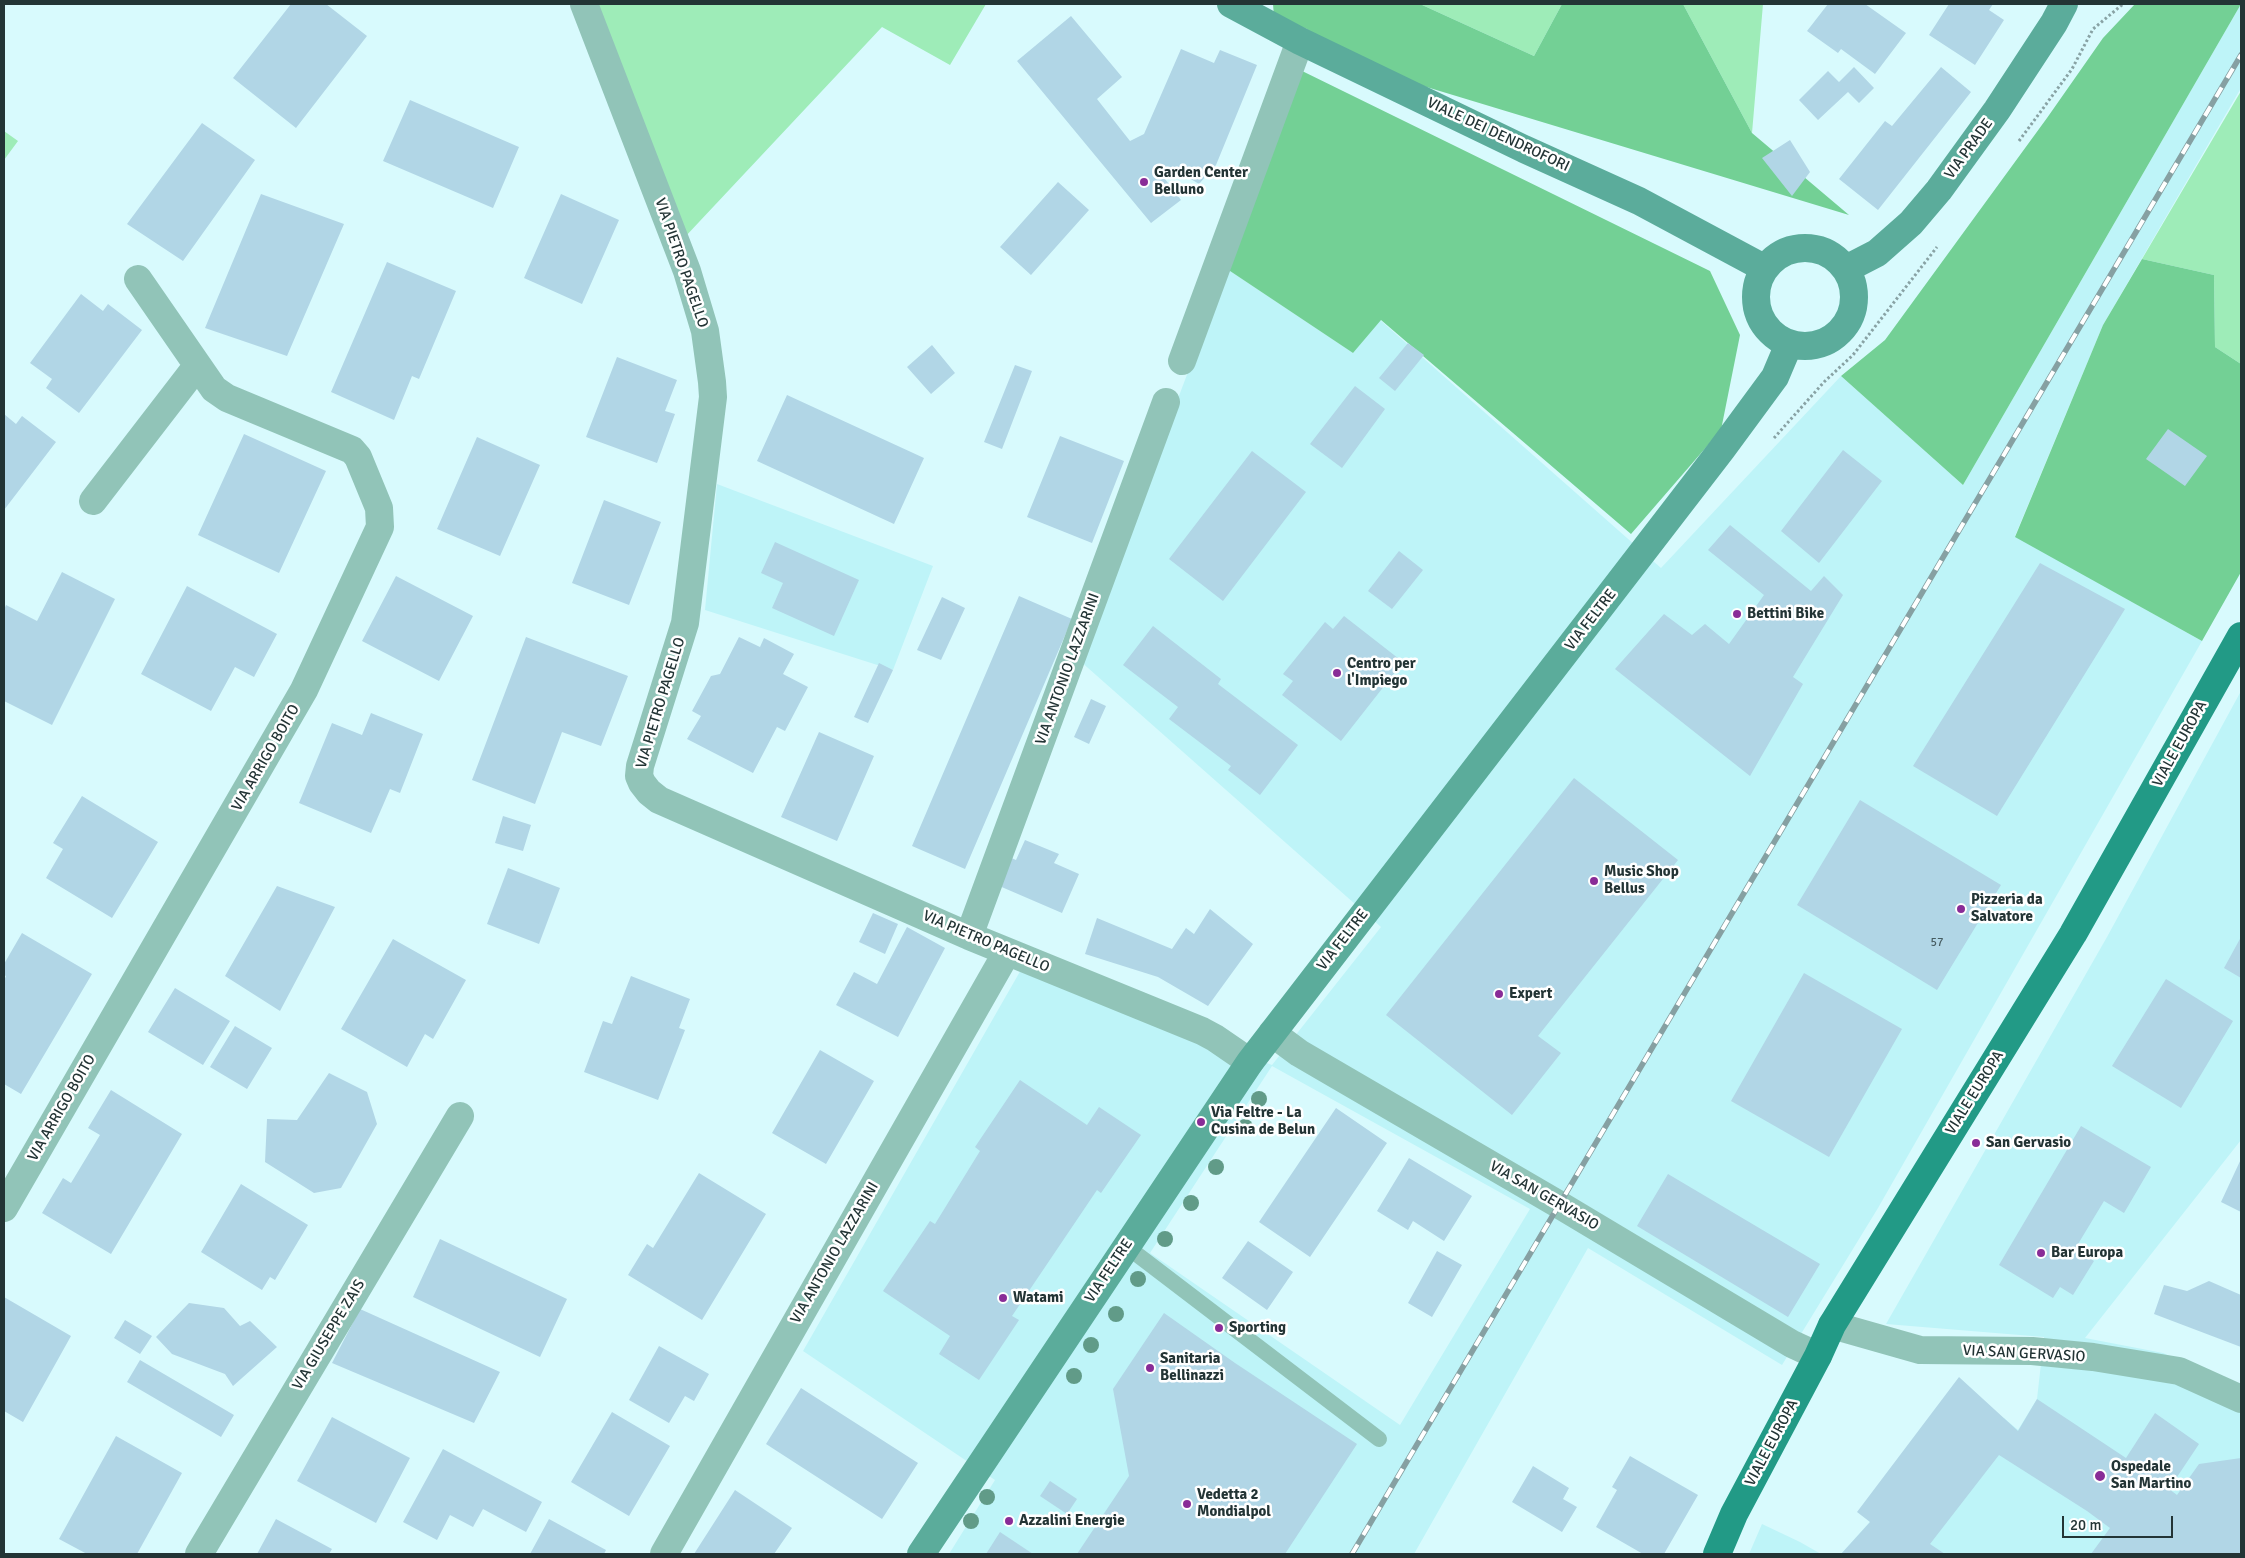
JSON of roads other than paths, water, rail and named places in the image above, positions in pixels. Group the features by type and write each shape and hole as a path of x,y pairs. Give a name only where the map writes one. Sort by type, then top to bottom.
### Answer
{"main road":[{"name":"VIALE DEI DENDROFORI","path":"1231,4 1300,40 1515,144 1639,201 1764,268"},
{"name":"VIA PRADE","path":"1846,269 1877,253 1910,222 1939,190 1997,110 2054,23 2064,4"},
{"path":"1796,248 1815,248 1833,255 1846,269 1853,283 1855,298 1851,313 1844,327 1833,338 1819,344 1804,346 1788,344 1770,332 1758,312 1756,290 1764,268 1778,255 1796,248"},
{"name":"VIA FELTRE","path":"921,1554 1250,1062 1722,449 1775,377 1788,344"},
{"name":"VIALE EUROPA","path":"1717,1554 1734,1514 1818,1356 1832,1325 2074,934 2241,636"}],"street":[{"name":"VIA PIETRO PAGELLO","path":"584,4 687,271 705,330 712,382 713,397 685,623 640,766 639,776 642,783 648,792 659,800 969,936 1202,1031 1250,1062"},
{"path":"1182,360 1300,40"},
{"name":"VIA ARRIGO BOITO","path":"4,1208 304,690 380,527 378,508 358,457 352,450 228,398 214,389 138,279"},
{"path":"93,501 197,366"},
{"name":"VIA ANTONIO LAZZARINI","path":"969,936 1166,402"},
{"name":"VIA ANTONIO LAZZARINI","path":"664,1554 1007,952"},
{"name":"VIA SAN GERVASIO","path":"1272,1033 1299,1053 1558,1204 1792,1344 1818,1356"},
{"name":"VIA GIUSEPPE ZAIS","path":"199,1554 460,1116"},
{"name":"VIA SAN GERVASIO","path":"1832,1325 1920,1350 2032,1351 2093,1357 2180,1371 2241,1399"}],"lane":[{"path":"1126,1246 1379,1439"}],"railway":[{"path":"1352,1554 2241,55"}],"place":[{"name":"Garden Center Belluno","path":"1144,182"},
{"name":"Bettini Bike","path":"1737,614"},
{"name":"Centro per l'Impiego","path":"1337,673"},
{"name":"Music Shop Bellus","path":"1594,881"},
{"name":"Pizzeria da Salvatore","path":"1961,909"},
{"name":"Expert","path":"1499,994"},
{"name":"Via Feltre - La Cusina de Belun","path":"1201,1122"},
{"name":"San Gervasio","path":"1976,1143"},
{"name":"Bar Europa","path":"2041,1253"},
{"name":"Watami","path":"1003,1298"},
{"name":"Sporting","path":"1219,1328"},
{"name":"Sanitaria Bellinazzi","path":"1150,1368"},
{"name":"Ospedale San Martino","path":"2100,1476"},
{"name":"Vedetta 2 Mondialpol","path":"1187,1504"},
{"name":"Azzalini Energie","path":"1009,1521"}]}
